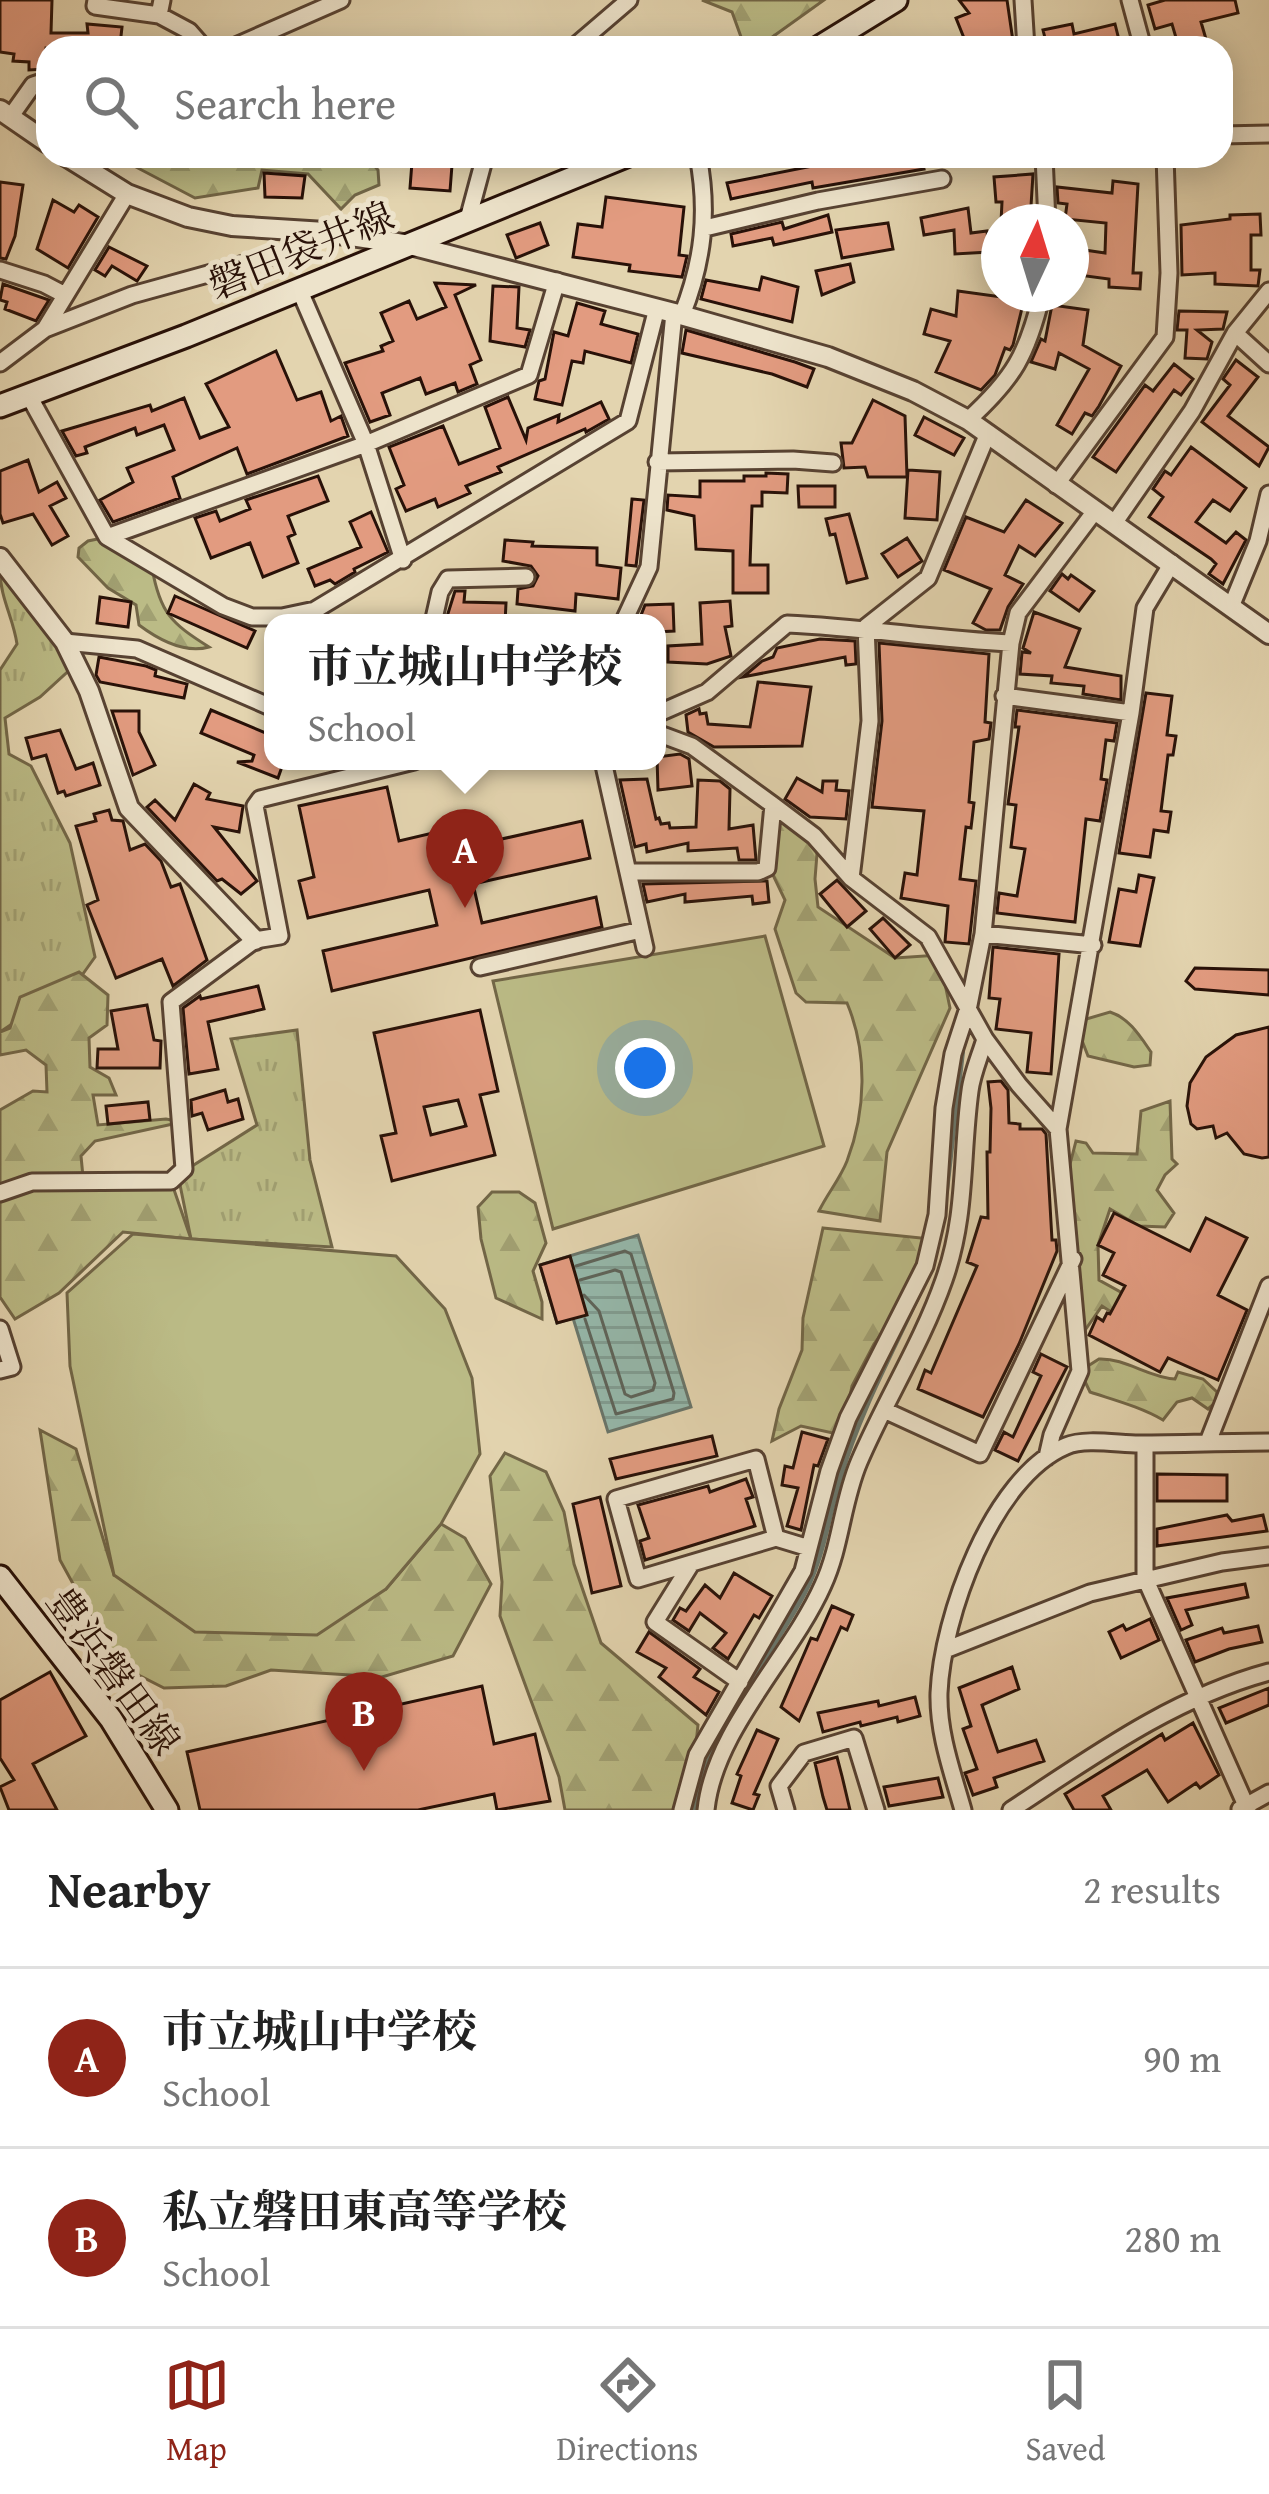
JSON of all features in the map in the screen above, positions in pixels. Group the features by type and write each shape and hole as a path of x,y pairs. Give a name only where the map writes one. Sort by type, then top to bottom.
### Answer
{"main road":[{"path":"838,36 896,0"},
{"name":"磐田袋井線","path":"0,406 598,168"},
{"name":"豊浜磐田線","path":"0,1577 111,1719 167,1810"}],"street":[{"path":"96,0 95,6 161,7 193,36"},
{"path":"258,36 341,0"},
{"path":"588,36 629,0"},
{"path":"1023,0 1025,36"},
{"path":"1130,0 1140,36"},
{"path":"36,84 5,113 36,135"},
{"path":"1233,135 1269,134"},
{"path":"85,168 127,194 188,217 410,245 828,357 913,391 968,420 1269,634"},
{"path":"467,223 482,168"},
{"path":"296,614 315,610 403,560 628,421 671,312 697,277 704,228 699,168"},
{"path":"1045,168 1046,204"},
{"path":"1056,485 1165,337 1169,272 1165,168"},
{"path":"704,228 942,179"},
{"path":"45,329 127,194"},
{"path":"0,363 45,329 133,296 273,256"},
{"path":"0,270 65,296"},
{"path":"107,537 366,444 529,375 556,281"},
{"path":"298,289 366,444 403,560"},
{"path":"1115,522 1192,412 1235,333 1269,291"},
{"path":"627,614 649,567 671,312"},
{"path":"968,420 1004,386 1037,312"},
{"path":"1235,333 1269,364"},
{"path":"29,396 107,537 223,606 264,617"},
{"path":"866,627 928,578 988,433"},
{"path":"657,463 833,463"},
{"path":"1232,607 1258,542 1269,494"},
{"path":"682,1810 697,1755 803,1570 848,1418 925,1266 934,1227 953,1054 969,1005 983,934 1011,643 1018,613 1095,511"},
{"path":"0,558 65,642 89,691 129,808 255,940"},
{"path":"1047,1457 1080,1371 1058,1129 1132,713 1145,608 1172,562"},
{"path":"435,614 448,579 526,578"},
{"path":"666,710 707,692 787,624 866,627 934,640 1011,643"},
{"path":"851,878 870,721 866,627"},
{"path":"65,642 137,649 264,704"},
{"path":"1004,696 1132,713"},
{"path":"666,737 692,746 814,836 851,878 928,937 985,1039 1058,1129"},
{"path":"0,1193 32,1182 171,1181 184,1169 171,1002 255,940 280,936 255,806 260,799 378,770"},
{"path":"605,770 645,948"},
{"path":"628,872 758,872 766,868 773,805"},
{"path":"480,967 641,930"},
{"path":"983,934 1093,944"},
{"path":"706,1810 718,1764 736,1728 822,1588 858,1465 943,1285 957,1239 966,1176 970,1088 985,1039"},
{"path":"884,1410 980,1454 1073,1258"},
{"path":"1208,1442 1269,1286"},
{"path":"0,1329 12,1366 0,1370"},
{"path":"892,1330 916,1343"},
{"path":"963,1810 941,1733 939,1692 945,1650 971,1567 993,1519 1025,1474 1070,1444 1269,1442"},
{"path":"1145,1444 1145,1578 1244,1808 1269,1793"},
{"path":"776,1538 756,1459 616,1499 638,1580 776,1538 809,1548"},
{"path":"945,1650 1090,1593 1269,1556"},
{"path":"691,1564 655,1622 740,1682"},
{"path":"1011,1810 1142,1724 1269,1672"},
{"path":"720,1716 736,1728"},
{"path":"786,1810 779,1786 804,1753 854,1738 876,1810"}],"green space":[{"path":"702,0 824,0 774,36 741,36 732,12"},
{"path":"138,168 378,170 379,185 355,195 341,209 308,174 262,170 258,188 195,198"},
{"path":"107,537 152,568 169,615 209,647 172,644 139,625 136,605 108,588 78,557 79,548 88,541"},
{"path":"0,570 76,664 40,697 5,718 9,754 31,766 70,843 95,957 80,978 0,1032 0,670 17,644"},
{"path":"773,805 818,841 818,907 895,958 939,955 950,1008 887,1152 880,1221 819,1211 853,1142 861,1102 859,1042 847,1003 806,1002 796,993 775,929 785,900 772,873"},
{"path":"765,936 824,1146 553,1229 493,981"},
{"path":"79,972 108,995 107,1025 89,1038 90,1067 109,1078 116,1095 93,1095 98,1125 182,1122 95,1141 81,1156 83,1177 171,1181 191,1239 123,1232 59,1293 15,1319 0,1297 0,1110 33,1091 47,1092 46,1065 26,1050 0,1055 0,1032 10,1028 20,997"},
{"path":"1110,1012 1138,1034 1151,1052 1150,1065 1134,1067 1088,1056 1081,1038 1083,1020"},
{"path":"297,1030 310,1160 332,1247 191,1239 178,1175 257,1125 231,1039"},
{"path":"1170,1101 1172,1159 1177,1164 1157,1190 1174,1213 1165,1227 1139,1226 1110,1209 1098,1245 1099,1280 1144,1305 1136,1328 1102,1306 1083,1333 1068,1172 1076,1141 1086,1143 1093,1153 1137,1154 1141,1111"},
{"path":"492,1192 519,1192 535,1203 546,1243 533,1271 542,1319 496,1298 478,1207"},
{"path":"823,1228 931,1239 910,1294 874,1344 852,1386 842,1435 801,1426 772,1441 802,1350 803,1318"},
{"path":"133,1234 396,1256 445,1309 472,1378 480,1454 441,1524 386,1589 317,1635 195,1632 114,1575 70,1366 67,1293"},
{"path":"1099,1359 1165,1378 1175,1379 1178,1372 1203,1379 1217,1392 1215,1403 1208,1409 1192,1398 1177,1402 1163,1420 1090,1392 1080,1371"},
{"path":"40,1430 76,1449 114,1575 386,1589 441,1524 465,1538 491,1584 453,1656 382,1677 271,1670 226,1686 164,1688 117,1664 60,1560"},
{"path":"505,1453 546,1472 564,1512 574,1564 601,1643 698,1725 689,1810 565,1810 559,1777 500,1616 502,1582 490,1476"}],"water":[{"path":"638,1235 691,1407 608,1432 573,1318 557,1323 540,1265"}],"building":[{"path":"0,0 52,0 51,33 88,33 87,24 122,27 121,36 36,36 36,70 29,70 29,62 13,61 14,54 0,52"},
{"path":"959,0 1007,0 1012,36 963,36 956,18 969,13"},
{"path":"1165,0 1235,0 1238,13 1201,22 1205,36 1176,36 1172,24 1155,29 1148,5"},
{"path":"1072,24 1074,34 1115,24 1118,36 1044,36 1043,30"},
{"path":"412,168 452,168 450,191 410,188"},
{"path":"803,168 924,169 813,188 812,182 731,199 727,183"},
{"path":"264,173 305,176 302,198 265,197"},
{"path":"1033,174 1031,204 996,202 994,177"},
{"path":"1113,181 1138,184 1133,273 1141,273 1140,289 1109,287 1109,279 1089,276 1089,251 1105,253 1106,223 1089,221 1089,204 1058,203 1057,187 1112,193"},
{"path":"0,182 23,185 15,236 6,259 0,258"},
{"path":"606,197 684,207 679,255 687,256 682,277 629,271 630,265 573,257 578,224 602,227"},
{"path":"53,200 74,212 79,205 98,217 68,268 37,249"},
{"path":"968,208 971,233 981,232 981,252 955,254 954,230 924,235 921,218"},
{"path":"1260,214 1261,235 1251,235 1251,270 1260,270 1258,286 1215,284 1215,273 1182,275 1181,225"},
{"path":"828,215 832,232 774,245 772,238 733,246 731,234 782,222 784,229"},
{"path":"540,223 548,245 516,258 507,235"},
{"path":"888,223 893,249 842,258 836,230"},
{"path":"109,247 147,266 137,281 112,266 105,276 95,270"},
{"path":"850,264 854,282 822,295 816,271"},
{"path":"762,277 798,287 792,322 701,299 706,280 759,290"},
{"path":"435,283 476,285 455,295 481,360 470,365 477,384 458,392 455,383 426,394 420,378 382,393 390,415 370,422 345,363 383,351 381,346 393,341 381,313 409,301 417,319 446,307"},
{"path":"3,284 49,300 36,321 5,309 7,302 0,300"},
{"path":"493,286 519,287 517,328 530,330 525,347 490,341"},
{"path":"958,291 981,294 981,312 1021,312 1013,345 1010,350 1005,348 995,375 981,390 936,372 950,341 924,334 931,309 956,316"},
{"path":"577,303 605,311 601,324 638,334 631,363 585,351 583,363 572,361 562,405 535,399 539,381 545,379 554,332 568,336"},
{"path":"1179,311 1227,312 1223,329 1197,330 1212,342 1207,359 1185,358 1187,330 1177,330"},
{"path":"1051,312 1088,312 1083,345 1121,366 1092,416 1085,413 1072,434 1057,425 1089,369 1059,353 1055,369 1031,362 1041,339 1045,341"},
{"path":"686,330 814,369 807,387 682,353"},
{"path":"276,351 297,400 321,392 331,421 341,416 348,436 247,474 237,448 173,477 180,498 113,522 100,500 133,482 127,468 174,450 164,425 137,435 135,428 85,447 87,453 76,456 62,431 150,405 152,411 184,398 200,438 229,427 206,384"},
{"path":"1236,360 1258,377 1228,416 1269,447 1259,466 1202,422 1230,385 1223,379"},
{"path":"1174,364 1193,379 1181,395 1174,390 1116,472 1093,457 1145,385 1153,391"},
{"path":"508,397 526,440 528,428 559,415 558,422 601,402 609,419 498,467 501,472 466,486 470,493 438,507 435,499 406,511 396,489 404,485 389,447 443,426 459,464 500,448 485,407"},
{"path":"873,400 905,416 907,477 868,477 865,467 844,468 841,443 852,443"},
{"path":"924,417 964,438 954,455 915,435"},
{"path":"1191,447 1246,488 1230,511 1213,500 1196,522 1226,543 1236,532 1246,540 1223,584 1209,574 1216,564 1211,559 1149,517 1163,497 1153,489 1165,471 1171,475"},
{"path":"28,460 39,492 57,482 66,498 50,506 68,536 52,545 33,514 3,523 0,514 0,471"},
{"path":"908,470 940,472 937,520 905,518"},
{"path":"788,474 787,493 762,492 762,506 752,506 750,565 768,565 768,593 733,593 733,551 696,549 694,516 667,510 668,495 700,497 700,481 744,481 744,476"},
{"path":"318,476 328,501 288,516 295,534 288,537 298,563 263,577 250,543 211,558 195,518 216,511 220,521 250,509 246,500"},
{"path":"798,486 835,486 835,507 799,507"},
{"path":"632,499 644,500 636,566 626,565"},
{"path":"1026,500 1062,523 1035,556 1019,546 1005,575 1023,584 1000,630 986,630 973,623 991,589 944,570 966,517 1004,532"},
{"path":"371,512 388,552 335,584 330,580 315,586 308,569 361,547 350,522"},
{"path":"849,514 867,578 847,583 835,534 830,535 826,519"},
{"path":"907,538 922,561 898,577 882,554"},
{"path":"505,540 533,542 532,546 597,548 597,565 621,568 618,599 576,594 575,611 517,604 518,589 533,586 538,576 531,566 503,561"},
{"path":"1062,574 1094,591 1079,611 1050,591"},
{"path":"455,591 465,591 464,602 506,603 505,614 448,614"},
{"path":"175,596 255,631 247,648 168,613"},
{"path":"100,597 131,602 128,627 97,623"},
{"path":"730,601 732,626 725,627 731,656 707,664 668,662 668,646 702,644 700,603"},
{"path":"673,604 674,631 666,631 666,614 642,614 645,605"},
{"path":"1034,612 1080,629 1065,667 1121,676 1121,700 1083,694 1084,686 1051,683 1052,676 1020,674 1022,652 1031,653 1023,648"},
{"path":"820,639 855,641 856,664 846,665 845,657 743,677 773,657 777,648"},
{"path":"879,643 989,654 985,722 991,723 989,739 974,742 969,802 974,803 960,879 976,881 969,944 945,942 948,906 901,898 905,873 917,875 924,811 872,807 882,721"},
{"path":"99,657 146,666 156,670 155,676 187,684 184,698 100,682 96,675"},
{"path":"758,682 811,687 802,746 714,747 688,732 686,715 699,709 700,714 706,713 708,724 750,727"},
{"path":"1146,693 1172,696 1167,735 1176,736 1173,755 1168,755 1161,811 1171,812 1168,832 1154,830 1150,857 1119,853"},
{"path":"211,710 264,732 264,770 281,770 278,778 237,762 252,761 254,755 201,733"},
{"path":"1017,710 1117,723 1114,741 1106,740 1101,779 1107,780 1100,821 1086,819 1075,922 997,913 999,893 1017,896 1025,849 1011,847 1016,805 1008,804 1019,727 1015,727"},
{"path":"112,711 139,711 139,732 155,765 133,775"},
{"path":"60,730 76,769 93,763 100,785 66,796 64,791 58,793 46,755 32,759 26,738"},
{"path":"680,754 689,759 692,786 658,790 657,770 666,770 666,756"},
{"path":"797,778 822,792 823,781 837,781 836,790 849,791 846,819 810,817 785,799"},
{"path":"647,779 656,819 669,823 670,828 696,827 698,780 720,781 730,789 729,829 753,825 756,860 739,860 737,848 688,851 688,843 647,852 646,844 635,847 620,780"},
{"path":"194,784 210,793 207,799 243,806 239,832 214,827 257,881 241,894 222,879 217,881 147,807 155,800 175,820"},
{"path":"387,787 399,841 471,824 475,845 582,821 590,858 473,884 482,923 596,897 602,927 332,991 323,951 437,925 429,890 308,918 299,881 314,877 299,806"},
{"path":"109,810 112,820 123,821 130,850 145,844 161,861 171,887 180,884 207,960 173,986 162,959 116,978 87,905 98,900 76,826 96,821 94,814"},
{"path":"1139,875 1154,878 1140,946 1109,942 1119,889 1136,892"},
{"path":"837,880 866,911 847,927 820,894"},
{"path":"767,881 769,902 753,904 752,896 685,902 685,894 647,902 643,884"},
{"path":"883,918 910,945 895,958 870,929"},
{"path":"993,947 1059,954 1051,1074 1027,1072 1031,1033 996,1029 1000,999 989,998"},
{"path":"1195,968 1269,970 1269,995 1195,989 1186,981"},
{"path":"258,986 264,1009 208,1022 218,1069 189,1074 183,1008 200,996"},
{"path":"147,1005 154,1040 161,1041 160,1068 97,1068 98,1049 118,1049 111,1011"},
{"path":"480,1010 498,1091 480,1095 495,1155 392,1181 381,1136 396,1133 374,1033","holes":["458,1100 466,1126 431,1135 424,1107"]},
{"path":"1269,1027 1269,1157 1262,1158 1244,1154 1227,1133 1216,1138 1213,1126 1197,1129 1187,1106 1190,1083 1206,1057 1236,1035"},
{"path":"1001,1081 1008,1090 1009,1123 1020,1124 1020,1129 1042,1129 1046,1134 1052,1240 1056,1240 1057,1251 983,1417 918,1389 925,1370 931,1373 977,1266 967,1262 981,1217 988,1218 988,1082"},
{"path":"225,1090 228,1102 238,1099 243,1119 208,1130 202,1113 192,1116 191,1100"},
{"path":"148,1102 150,1120 108,1124 106,1106"},
{"path":"1114,1213 1190,1251 1206,1218 1247,1238 1218,1295 1247,1310 1218,1380 1168,1358 1160,1372 1089,1335 1097,1317 1103,1321 1110,1314 1125,1286 1103,1275 1114,1253 1098,1245"},
{"path":"570,1256 587,1315 557,1323 540,1265"},
{"path":"1041,1354 1067,1367 1018,1461 995,1450 1004,1432 1013,1437 1041,1376 1033,1372"},
{"path":"802,1432 828,1439 818,1466 814,1465 801,1530 787,1526 798,1488 782,1485 785,1466 793,1468"},
{"path":"712,1436 717,1456 616,1479 610,1459"},
{"path":"1157,1474 1227,1475 1227,1501 1157,1501"},
{"path":"746,1479 753,1497 746,1499 755,1526 645,1560 640,1541 649,1538 638,1505 708,1486 710,1492"},
{"path":"600,1497 621,1586 592,1593 573,1504"},
{"path":"1227,1515 1232,1521 1263,1515 1267,1531 1157,1546 1157,1529"},
{"path":"734,1573 772,1596 759,1618 754,1615 728,1659 713,1648 726,1633 700,1613 689,1631 673,1620 705,1585 720,1598"},
{"path":"1245,1584 1248,1597 1186,1610 1192,1625 1181,1630 1167,1598"},
{"path":"832,1606 853,1615 847,1630 841,1627 799,1721 781,1707 811,1638 817,1640"},
{"path":"1150,1619 1159,1640 1121,1658 1109,1632"},
{"path":"1258,1626 1262,1642 1195,1662 1186,1640 1222,1628 1224,1633"},
{"path":"649,1632 700,1669 694,1677 719,1692 706,1715 659,1677 666,1668 637,1652"},
{"path":"1012,1667 1019,1689 982,1705 998,1752 1036,1740 1044,1761 994,1778 997,1787 973,1795 965,1773 977,1769 963,1729 971,1726 959,1688"},
{"path":"50,1672 86,1736 33,1764 57,1810 9,1810 0,1787 14,1780 0,1758 0,1700"},
{"path":"482,1686 494,1744 535,1734 550,1801 497,1810 494,1794 418,1810 200,1810 187,1752"},
{"path":"1269,1688 1269,1705 1226,1723 1219,1708"},
{"path":"915,1697 920,1716 861,1726 860,1722 823,1732 818,1713"},
{"path":"1193,1723 1219,1775 1200,1788 1196,1783 1168,1802 1147,1770 1103,1796 1111,1810 1074,1810 1065,1794 1162,1734 1165,1740"},
{"path":"757,1730 778,1739 754,1794 759,1795 753,1810 732,1803 741,1776 737,1774"},
{"path":"837,1757 850,1810 827,1810 823,1797 815,1763"},
{"path":"938,1778 943,1797 889,1806 884,1787"}],"waterway":[{"path":"946,1191 962,1052"},
{"path":"694,1810 700,1781 723,1725 811,1577 857,1429 920,1291"}],"place":[{"name":"市立城山中学校","path":"465,908"},
{"name":"私立磐田東高等学校","path":"364,1771"}]}
